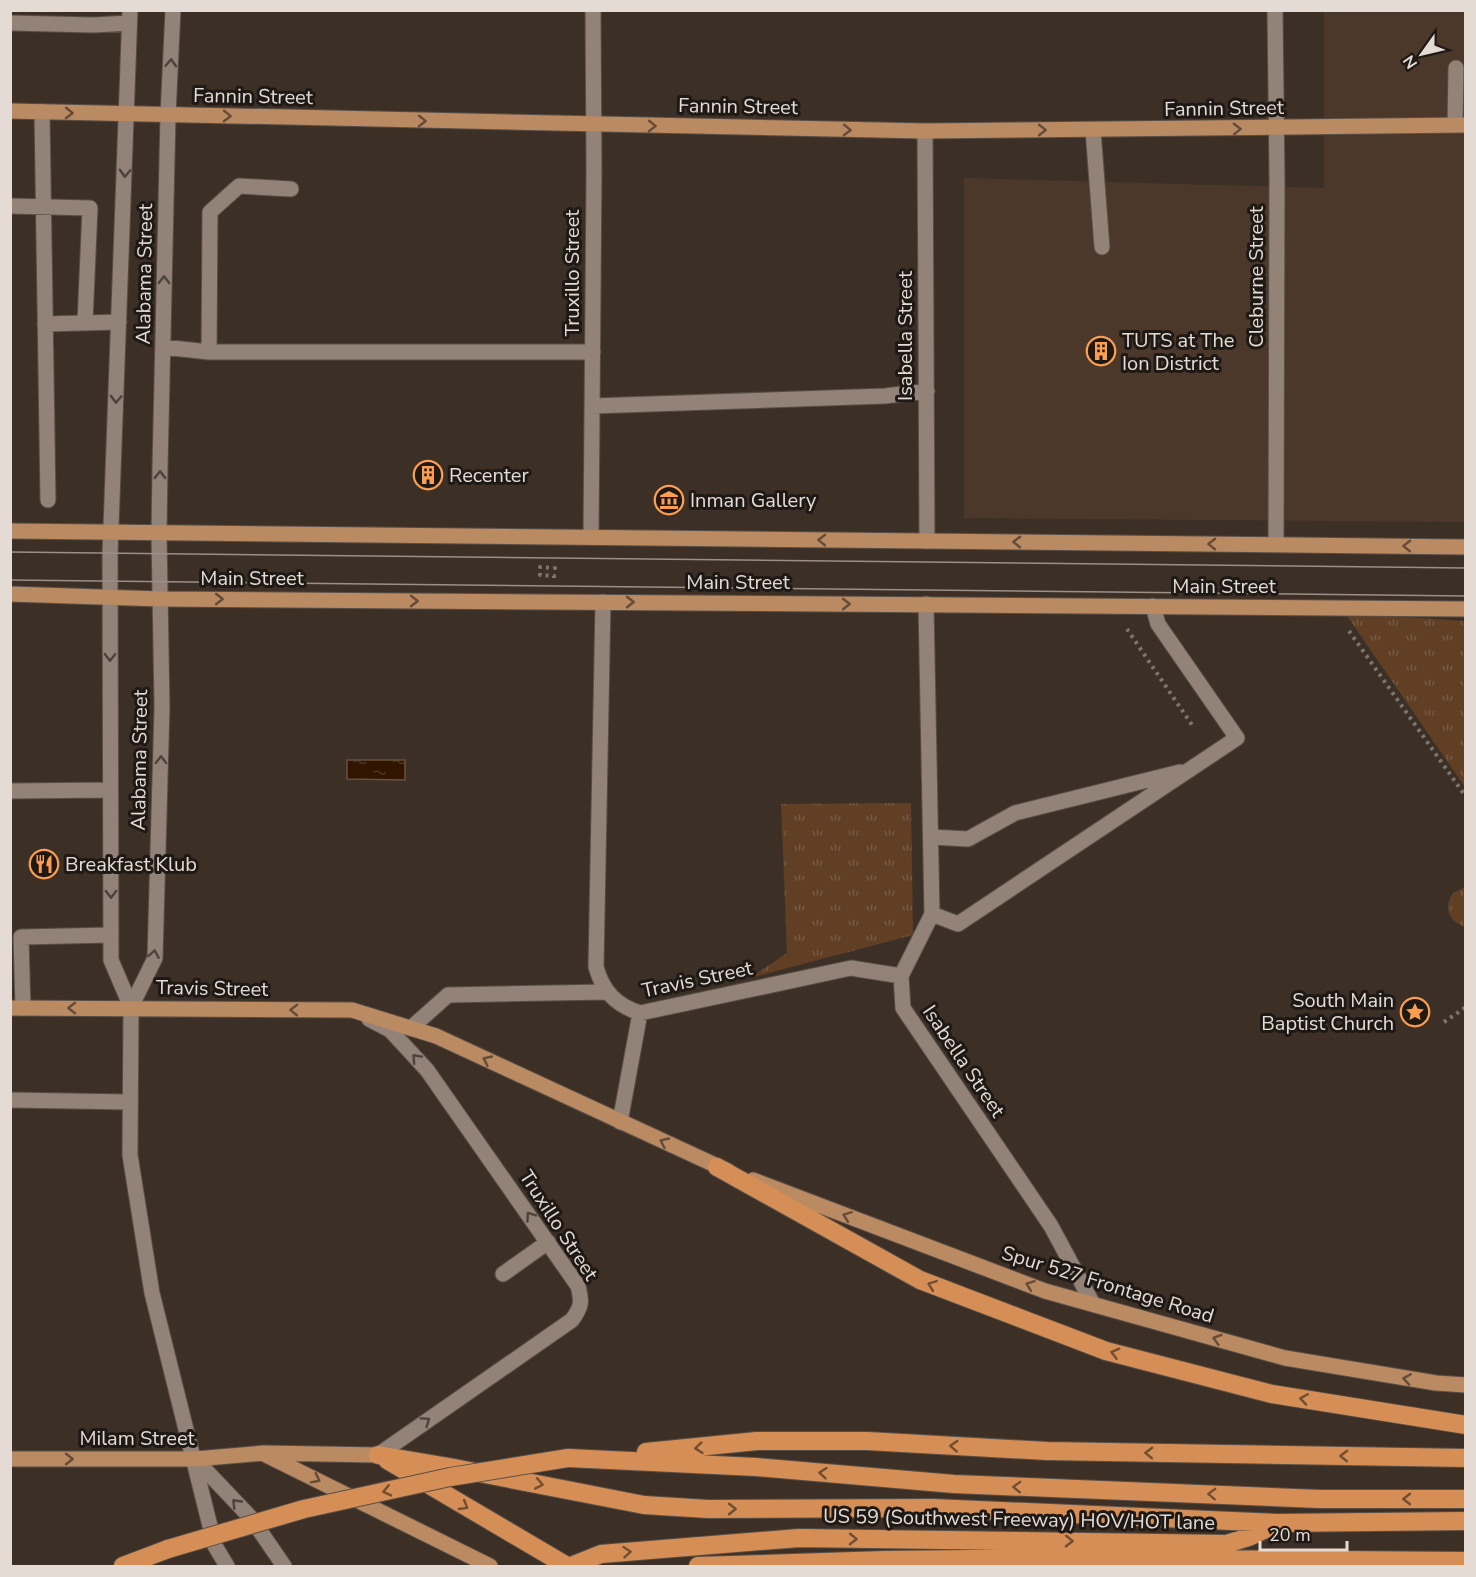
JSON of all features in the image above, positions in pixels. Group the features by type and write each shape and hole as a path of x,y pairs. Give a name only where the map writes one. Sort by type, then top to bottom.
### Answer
{"highway":[{"path":"717,1167 920,1280 1106,1351 1272,1394 1466,1425"},
{"path":"123,1566 168,1549 304,1509 450,1477 568,1458 693,1449 757,1441 867,1441 1047,1451 1466,1458"},
{"path":"378,1455 644,1505 708,1509 933,1508 1278,1523"},
{"path":"378,1455 569,1566"},
{"path":"568,1458 756,1467 954,1484 1320,1499 1466,1498"},
{"name":"US 59 (Southwest Freeway) HOV/HOT lane","path":"569,1566 601,1554 799,1538 1226,1544 1249,1538 1278,1523 1466,1521"},
{"path":"705,1566 886,1560 1077,1558 1389,1564 1466,1561"}],"main road":[{"name":"Fannin Street","path":"10,111 925,131 1460,125"},
{"path":"10,531 1466,547"},
{"name":"Main Street","path":"10,594 161,599 1466,609"},
{"name":"Travis Street","path":"17,1008 352,1010 436,1036 717,1167"},
{"name":"Spur 527 Frontage Road","path":"717,1167 1045,1291 1284,1358 1436,1383 1466,1385"},
{"path":"264,1453 490,1566"},
{"name":"Milam Street","path":"10,1459 195,1459 264,1453 378,1455"}],"street":[{"name":"Alabama Street","path":"130,1008 155,958 162,707 159,534 168,115 173,10"},
{"name":"Truxillo Street","path":"591,537 594,124 592,10"},
{"name":"Cleburne Street","path":"1275,10 1276,544"},
{"name":"Alabama Street","path":"130,17 110,598 111,960 130,1008"},
{"path":"10,24 94,25 130,17"},
{"path":"1456,68 1460,125"},
{"path":"42,112 48,500"},
{"path":"1093,130 1102,247"},
{"name":"Isabella Street","path":"925,131 927,541"},
{"path":"209,352 210,212 239,186 291,189"},
{"path":"10,206 90,208 85,322"},
{"path":"45,324 118,322"},
{"path":"163,347 209,352 592,352"},
{"path":"592,406 885,396 927,391"},
{"path":"411,1028 448,995 606,992 596,967 603,602"},
{"path":"901,976 932,914 926,604"},
{"path":"932,914 958,924 1237,738 1158,624 1153,606"},
{"path":"931,837 968,838 1015,813 1190,769"},
{"path":"10,791 110,790"},
{"path":"17,1008 21,937 111,935"},
{"name":"Travis Street","path":"606,992 627,1009 640,1013 851,968 901,976"},
{"name":"Isabella Street","path":"901,976 903,1008 1051,1226 1093,1304"},
{"path":"130,1008 130,1155 152,1293 215,1546 227,1566"},
{"name":"Truxillo Street","path":"352,1010 390,1030 427,1070 578,1286 582,1301 572,1320 378,1455"},
{"path":"620,1122 640,1013"},
{"path":"10,1100 130,1102"},
{"path":"503,1274 548,1242"},
{"path":"195,1459 251,1518 284,1566"}],"path":[{"path":"554,578 554,576 540,575 540,567 555,568 555,564"},
{"path":"1344,623 1466,797"},
{"path":"1124,624 1192,725"},
{"path":"1444,1022 1466,1007"}],"shaded area":[{"path":"1324,11 1465,11 1465,522 964,518 964,178 1324,188"}],"green space":[{"path":"1345,613 1465,621 1465,787"},
{"path":"911,803 913,935 750,978 787,953 781,804"},
{"path":"1466,887 1465,927 1455,922 1449,914 1448,904 1453,893"}],"water":[{"path":"347,760 405,760 405,780 347,779"}],"tram line":[{"path":"10,552 1466,568"},
{"path":"10,580 1466,596"}],"place":[{"name":"TUTS at The Ion District","path":"1101,351"},
{"name":"Recenter","path":"428,475"},
{"name":"Inman Gallery","path":"669,500"},
{"name":"Breakfast Klub","path":"44,864"},
{"name":"South Main Baptist Church","path":"1415,1012"}]}
